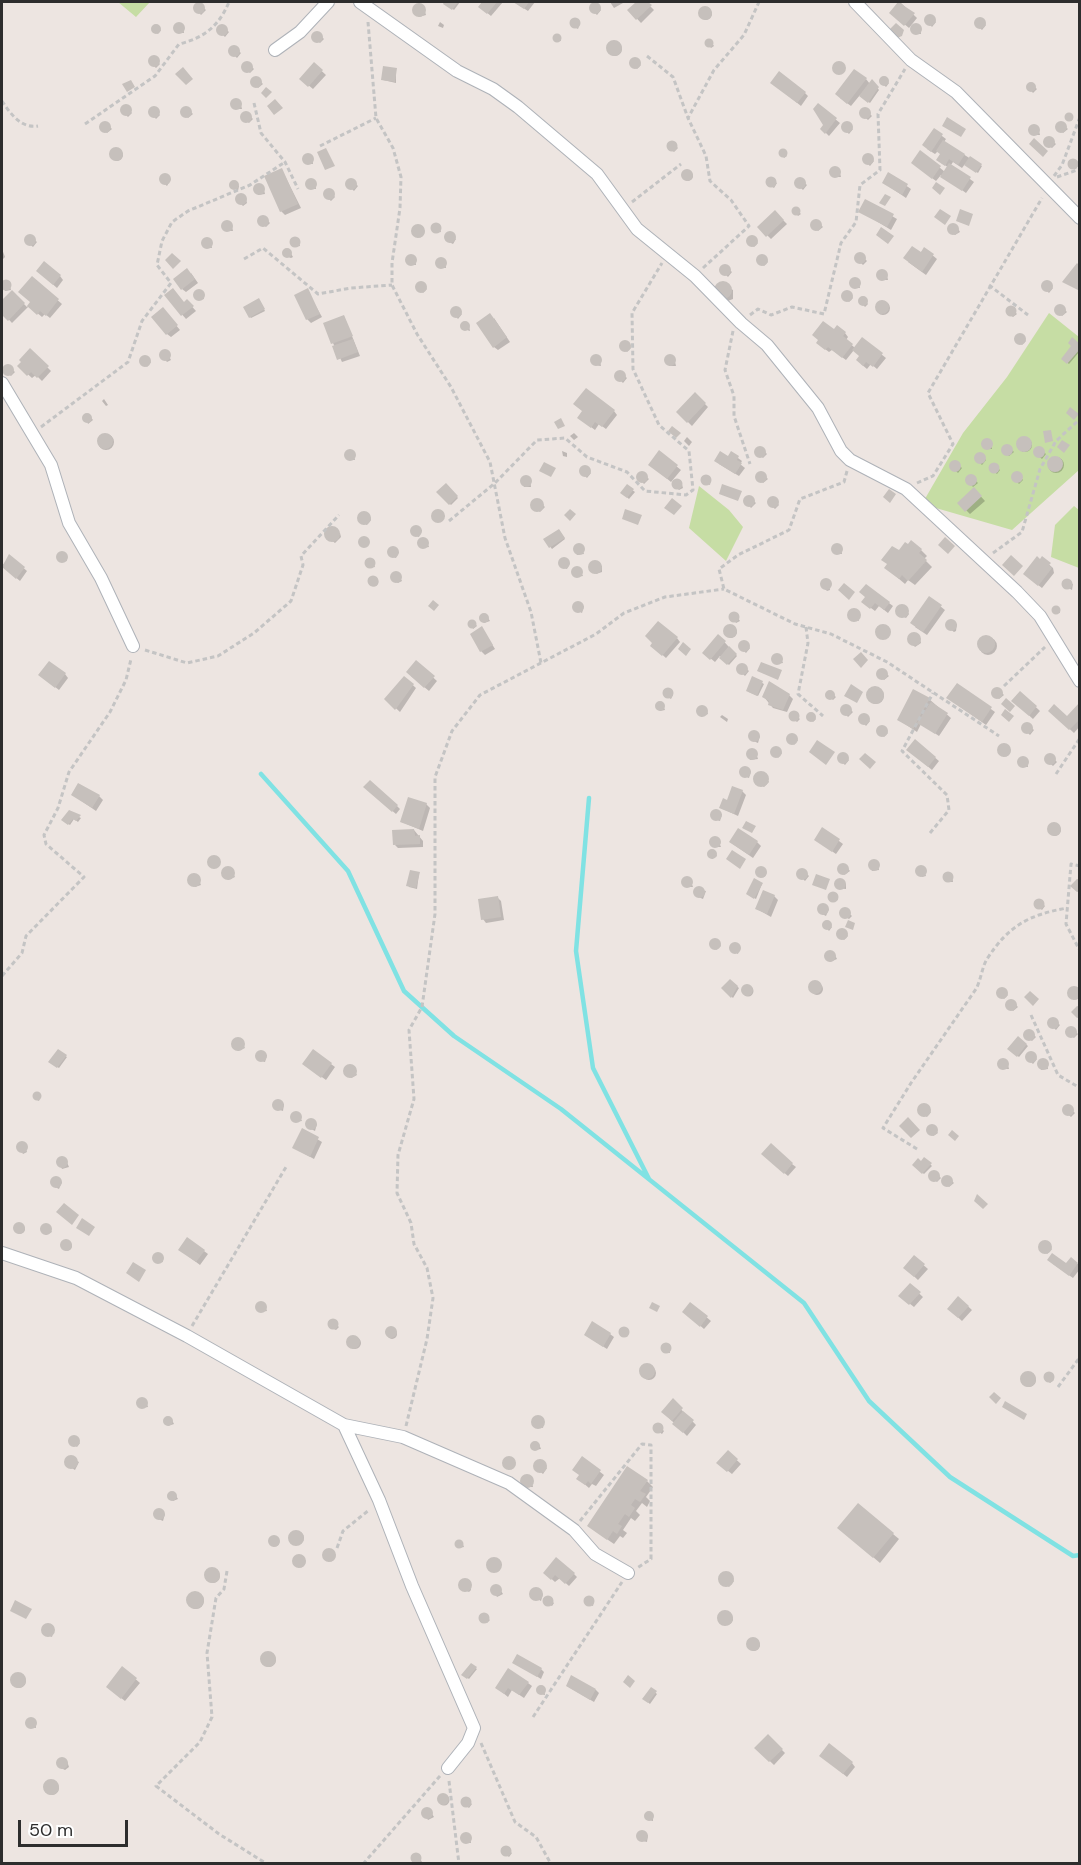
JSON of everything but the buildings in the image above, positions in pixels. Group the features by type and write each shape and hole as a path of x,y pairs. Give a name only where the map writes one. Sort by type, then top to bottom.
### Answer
{"street":[{"path":"275,50 300,32 328,2"},
{"path":"855,2 911,60 956,92 1080,218"},
{"path":"364,4 457,71 493,89 518,107 597,174 637,229 695,276 767,345 808,395 850,460 906,489 1002,577 1040,616 1080,681"},
{"path":"2,383 51,465 69,523 101,578 133,646"},
{"path":"2,1253 76,1278 187,1336 344,1425 403,1437 516,1488 574,1530 595,1554 628,1573"},
{"path":"344,1425 379,1500 412,1586 474,1728 468,1743 448,1767"}],"path":[{"path":"85,124 155,76 178,44 199,39 223,16 229,2"},
{"path":"688,118 714,70 744,35 759,2"},
{"path":"364,4 376,118 393,148 401,177 392,285 483,449 495,483 505,538 531,612 541,663"},
{"path":"647,56 673,77 688,118 706,156 710,181 731,200 749,226 695,276"},
{"path":"750,464 734,416 734,396 725,370 739,320 758,309 771,315 792,307 824,314 841,243 856,222 860,185 880,170 878,114 911,60"},
{"path":"2,101 16,120 32,127 38,126"},
{"path":"254,103 261,133 285,162 298,189"},
{"path":"1080,117 1062,165 1052,179 1080,169"},
{"path":"320,146 376,118"},
{"path":"31,434 128,362 142,321 171,283 157,265 162,241 172,222 188,211 250,185 285,162"},
{"path":"624,210 681,164"},
{"path":"906,489 933,476 953,444 928,393 1048,187"},
{"path":"244,258 263,248 318,294 351,288 392,285"},
{"path":"449,521 495,483 537,440 565,438 586,457 627,472 645,491 686,495 693,490 689,451 659,425 633,369 632,313 668,254"},
{"path":"989,285 1028,315"},
{"path":"982,561 1022,532 1040,469 1056,441 1080,419"},
{"path":"724,589 719,569 738,555 789,530 800,499 844,482 850,460"},
{"path":"2,976 22,953 26,936 84,877 46,844 44,835 58,808 69,772 110,712 126,680 133,646 187,663 218,656 236,645 254,633 291,600 303,565 302,556 339,515"},
{"path":"403,1437 428,1340 433,1298 427,1268 414,1244 411,1223 397,1193 398,1155 414,1099 409,1030 422,1007 435,914 435,777 452,731 480,695 596,634 624,613 666,597 724,589 795,624 831,634 888,662 999,736"},
{"path":"806,627 808,643 798,694 823,716"},
{"path":"1004,686 1053,640"},
{"path":"930,833 949,810 947,795 902,751 933,693"},
{"path":"1056,774 1080,738"},
{"path":"1080,866 1071,864 1066,924 1080,951"},
{"path":"917,1149 883,1128 976,989 984,974 986,961 1019,924 1036,914 1067,908"},
{"path":"1031,1015 1058,1075 1080,1088"},
{"path":"187,1336 286,1167"},
{"path":"1058,1387 1080,1357"},
{"path":"337,1548 343,1531 379,1500"},
{"path":"227,1571 224,1589 216,1598 207,1653 212,1717 200,1742 156,1786 219,1834 267,1863"},
{"path":"474,1728 514,1822 536,1837 552,1863"},
{"path":"363,1863 448,1767"},
{"path":"448,1767 459,1863"}],"green space":[{"path":"118,2 150,2 136,17"},
{"path":"1049,313 1079,337 1079,470 1012,530 922,504 963,433 1007,377"},
{"path":"699,486 729,510 743,527 726,561 689,528"},
{"path":"1074,506 1079,510 1079,568 1051,557 1055,525"}],"waterway":[{"path":"261,774 348,871 404,991 454,1036 561,1109 804,1303 869,1401 950,1477 1073,1556 1080,1555"},
{"path":"589,798 576,951 593,1068 649,1179"}]}
